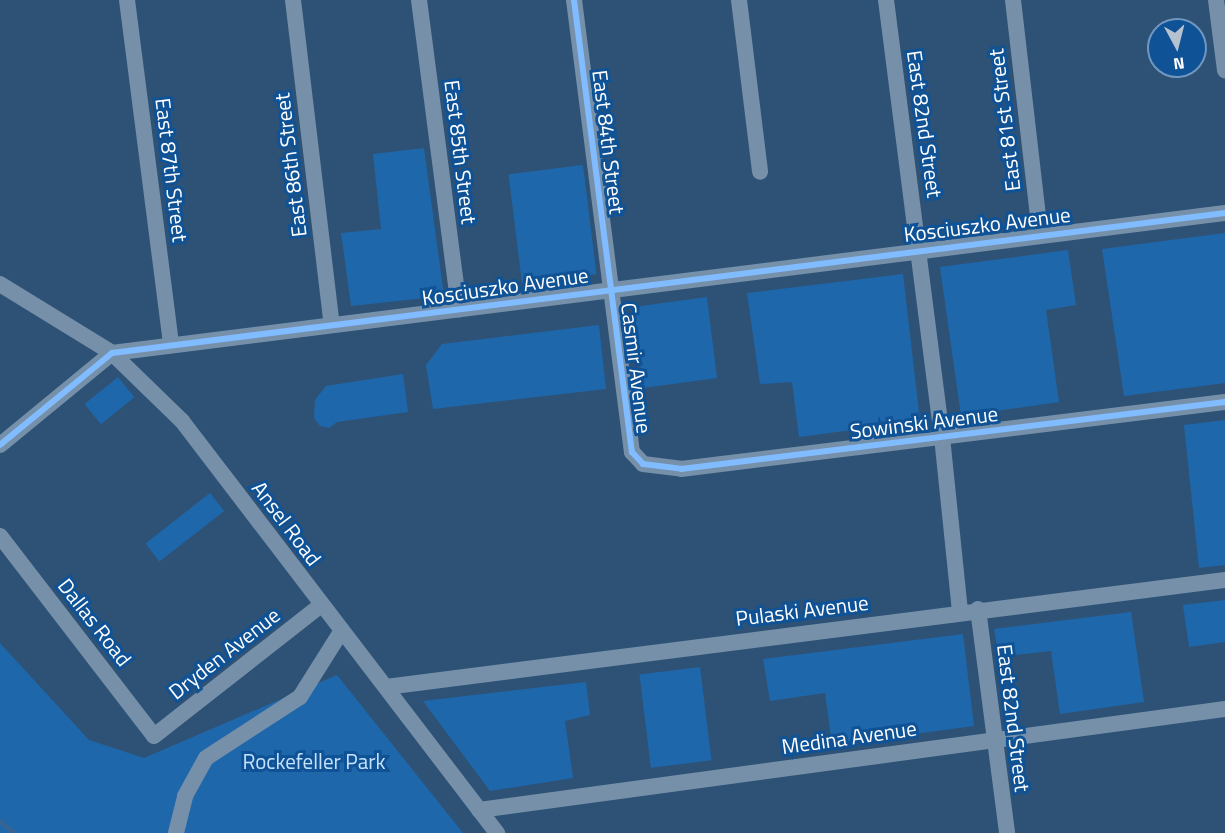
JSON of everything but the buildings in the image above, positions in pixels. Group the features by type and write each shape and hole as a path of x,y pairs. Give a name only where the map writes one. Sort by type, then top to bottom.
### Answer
{"street":[{"name":"East 87th Street","path":"127,0 171,345"},
{"name":"East 86th Street","path":"293,0 333,325"},
{"name":"East 85th Street","path":"419,0 459,309"},
{"name":"East 84th Street","path":"574,0 610,289"},
{"path":"739,0 760,172"},
{"name":"East 82nd Street","path":"885,0 942,436 960,612"},
{"name":"East 81st Street","path":"1013,0 1040,234"},
{"path":"1216,0 1225,70"},
{"name":"Kosciuszko Avenue","path":"112,353 919,249 1225,213"},
{"name":"Ansel Road","path":"0,284 112,353 182,421 321,606 497,833"},
{"name":"Casmir Avenue","path":"610,289 632,452"},
{"path":"0,445 112,353"},
{"name":"Sowinski Avenue","path":"632,452 643,464 681,469 1225,402"},
{"name":"Dallas Road","path":"0,536 154,736"},
{"name":"Pulaski Avenue","path":"386,687 978,609 1225,580"},
{"name":"Dryden Avenue","path":"154,736 321,606"},
{"name":"East 82nd Street","path":"978,609 1007,833"},
{"path":"176,833 185,796 206,758 300,697 341,632"},
{"name":"Medina Avenue","path":"479,810 1225,709"}],"green space":[{"path":"424,148 444,296 351,306 341,233 381,229 373,154"},
{"path":"583,165 596,274 522,283 509,174"},
{"path":"1225,233 1225,383 1124,396 1102,249"},
{"path":"1068,250 1076,305 1046,310 1059,402 961,416 940,267"},
{"path":"903,274 920,421 799,437 792,382 760,384 747,293"},
{"path":"707,297 717,378 643,388 634,312 641,306"},
{"path":"599,325 606,389 433,409 426,365 442,344"},
{"path":"403,374 408,412 337,422 329,428 320,426 314,418 315,400 326,386"},
{"path":"118,377 134,397 101,424 85,404"},
{"path":"1225,420 1225,565 1199,568 1184,425"},
{"path":"210,493 224,511 160,562 145,543"},
{"path":"1225,600 1225,642 1189,647 1183,605"},
{"path":"1131,612 1144,702 1060,714 1051,651 999,657 994,629"},
{"path":"963,634 974,726 832,745 825,693 770,701 763,659"},
{"name":"Rockefeller Park","path":"0,643 89,740 144,758 337,675 463,833 0,833"},
{"path":"700,667 711,760 651,768 639,674"},
{"path":"586,682 590,715 565,721 573,778 490,791 423,701"}],"waterway":[{"path":"0,821 15,833"}],"cycle path":[{"path":"574,0 632,452 643,464 681,469 1225,402"},
{"path":"0,445 112,353 1225,213"}]}
